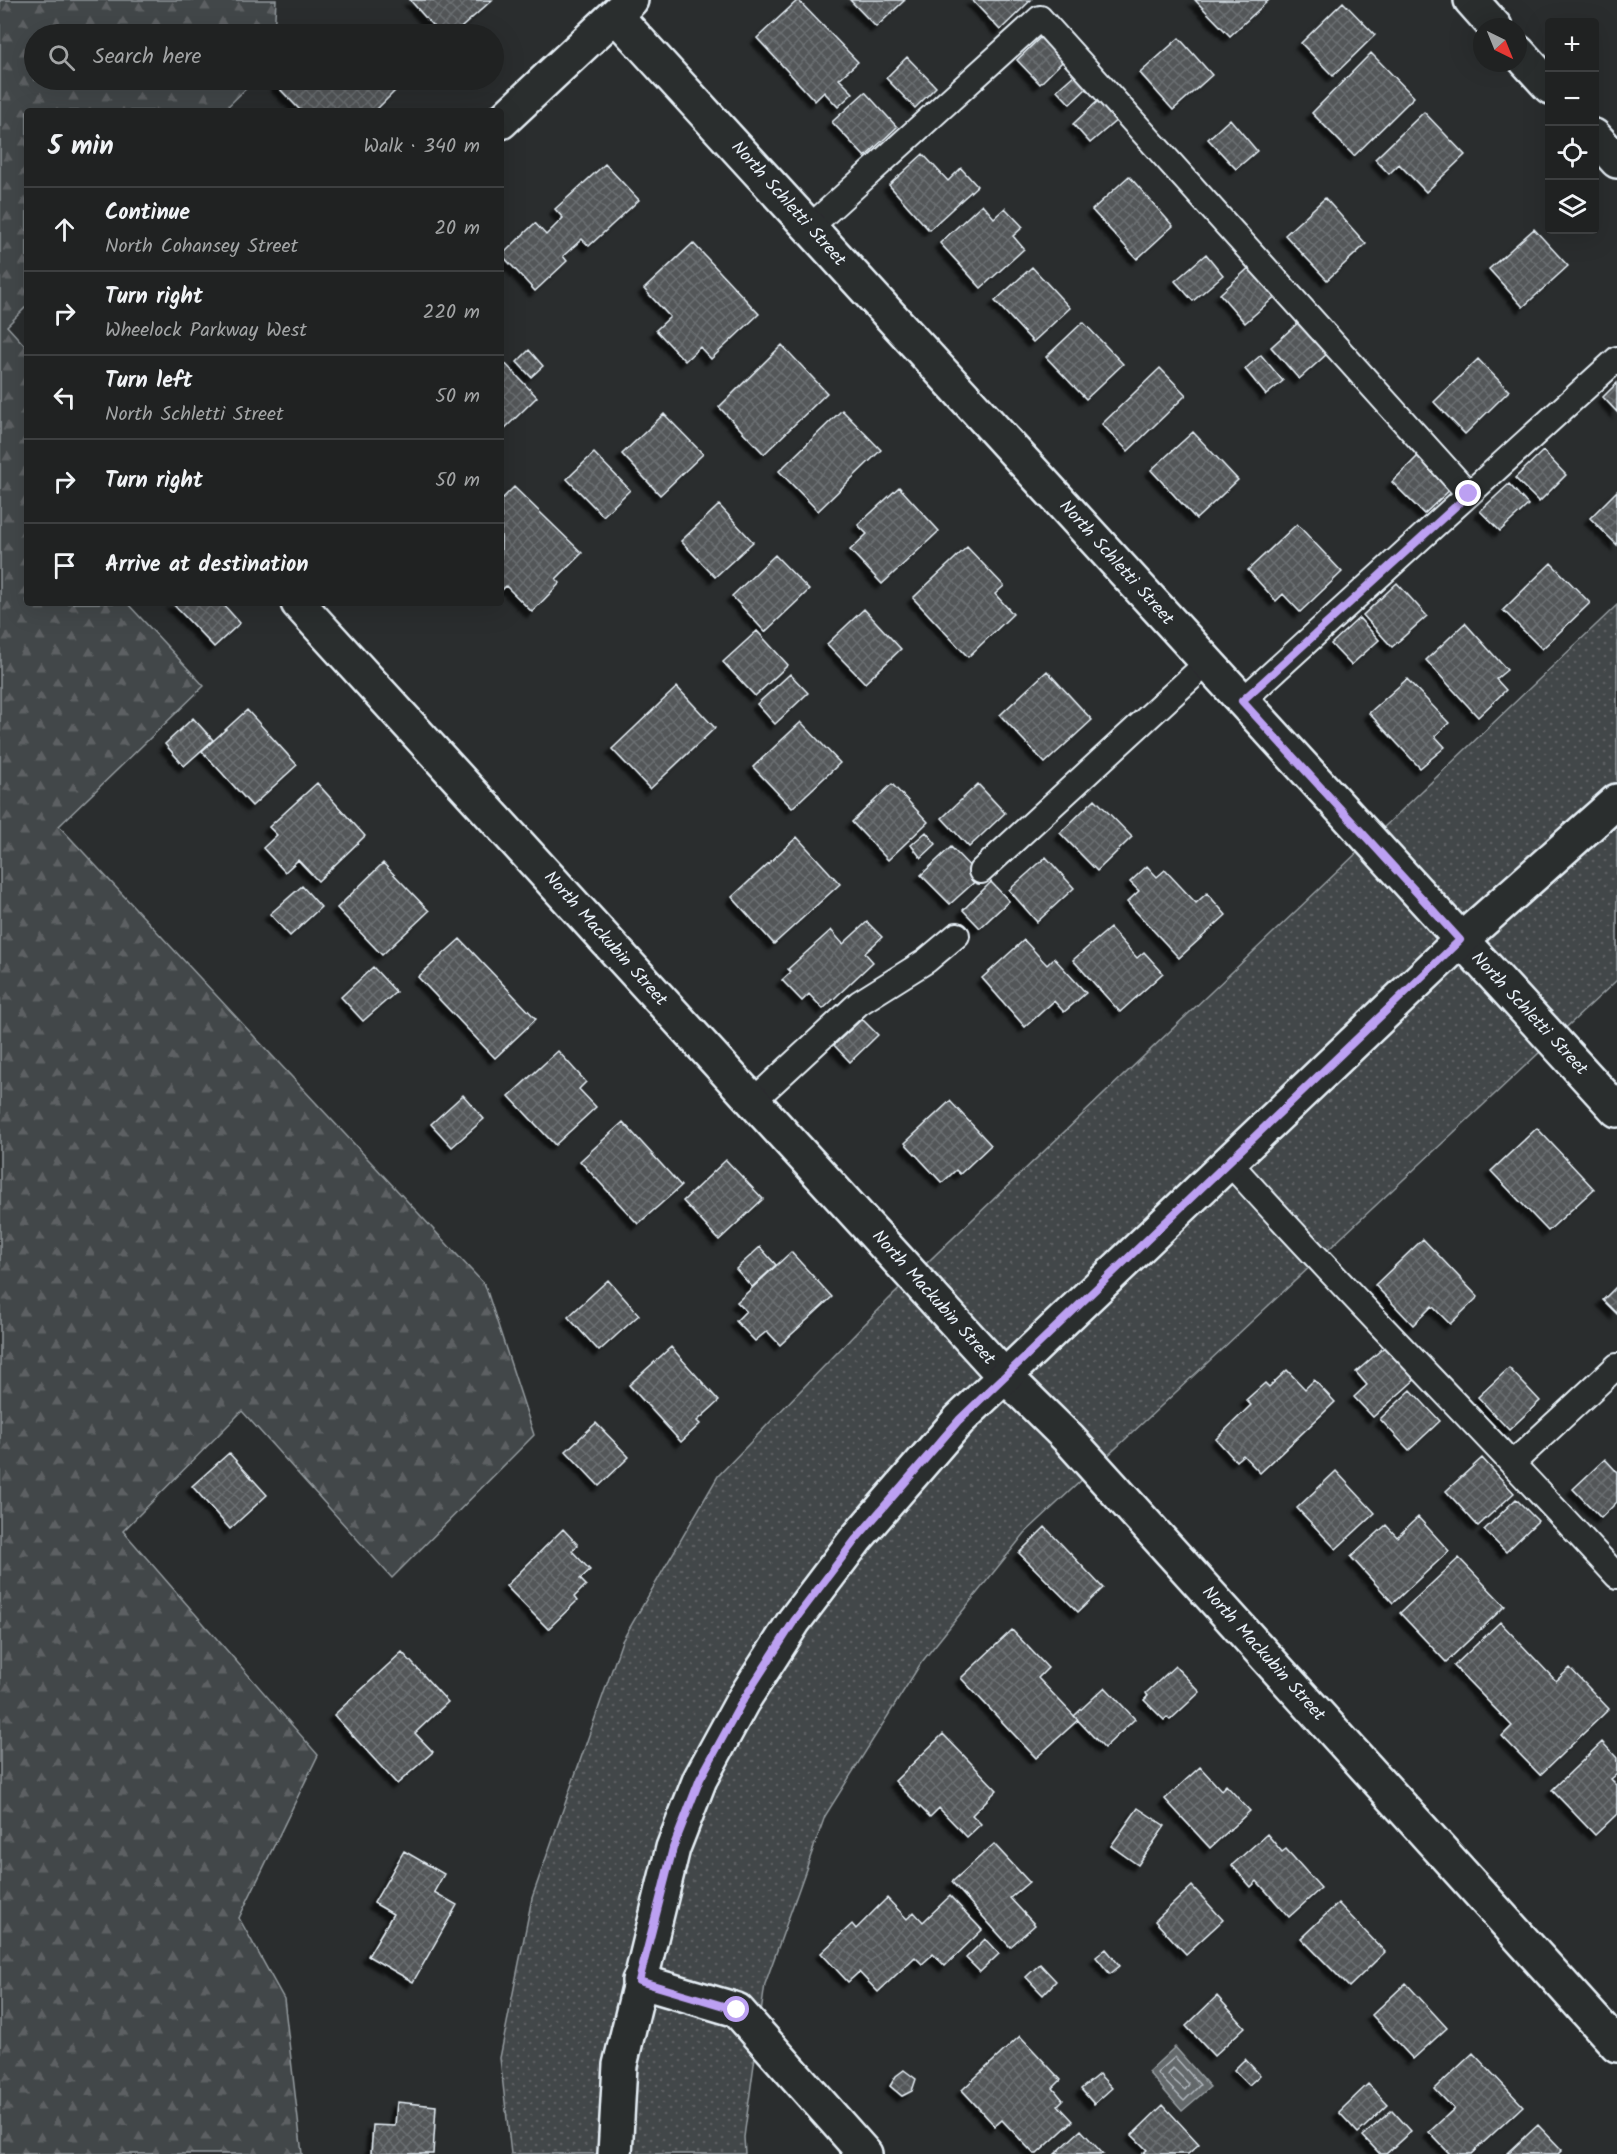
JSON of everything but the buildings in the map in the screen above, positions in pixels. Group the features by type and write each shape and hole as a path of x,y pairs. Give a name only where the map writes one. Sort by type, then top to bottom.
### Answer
{"street":[{"path":"1471,0 1487,18"},
{"path":"504,119 623,8"},
{"name":"North Schletti Street","path":"623,8 809,228 1617,1110"},
{"path":"1527,62 1545,82"},
{"path":"1599,141 1617,161"},
{"name":"North Mackubin Street","path":"301,606 1005,1377 1069,1439 1617,2045"},
{"path":"615,2154 618,2079 639,1981 673,1848 700,1779 742,1702 794,1621 856,1539 959,1420 1460,940 1617,801"},
{"path":"639,1981 737,2010 865,2154"}],"lane":[{"path":"809,228 1040,18 1469,494"},
{"path":"1242,701 1617,359"},
{"path":"981,871 1207,663"},
{"path":"753,1101 859,1003 926,961 957,935"},
{"path":"1228,1161 1295,1235 1514,1462 1617,1576"},
{"path":"1514,1462 1617,1366"}],"green space":[{"path":"0,0 276,0 275,24 24,24 24,90 245,90 226,108 24,108 24,309 7,326 24,345 24,606 130,606 204,686 59,826 485,1285 534,1435 392,1578 242,1411 123,1531 318,1755 239,1918 284,1999 302,2154 0,2154"},
{"path":"1617,605 1617,980 1025,1533 921,1663 825,1816 765,1984 744,2137 745,2154 511,2154 500,2058 532,1898 622,1641 718,1476 889,1299"}],"water":[{"path":"1175,2047 1210,2087 1182,2111 1148,2072"}],"route":[{"path":"737,2010 639,1981 673,1848 700,1779 742,1702 794,1621 900,1484 959,1420 1460,940 1242,701 1469,494"}]}
